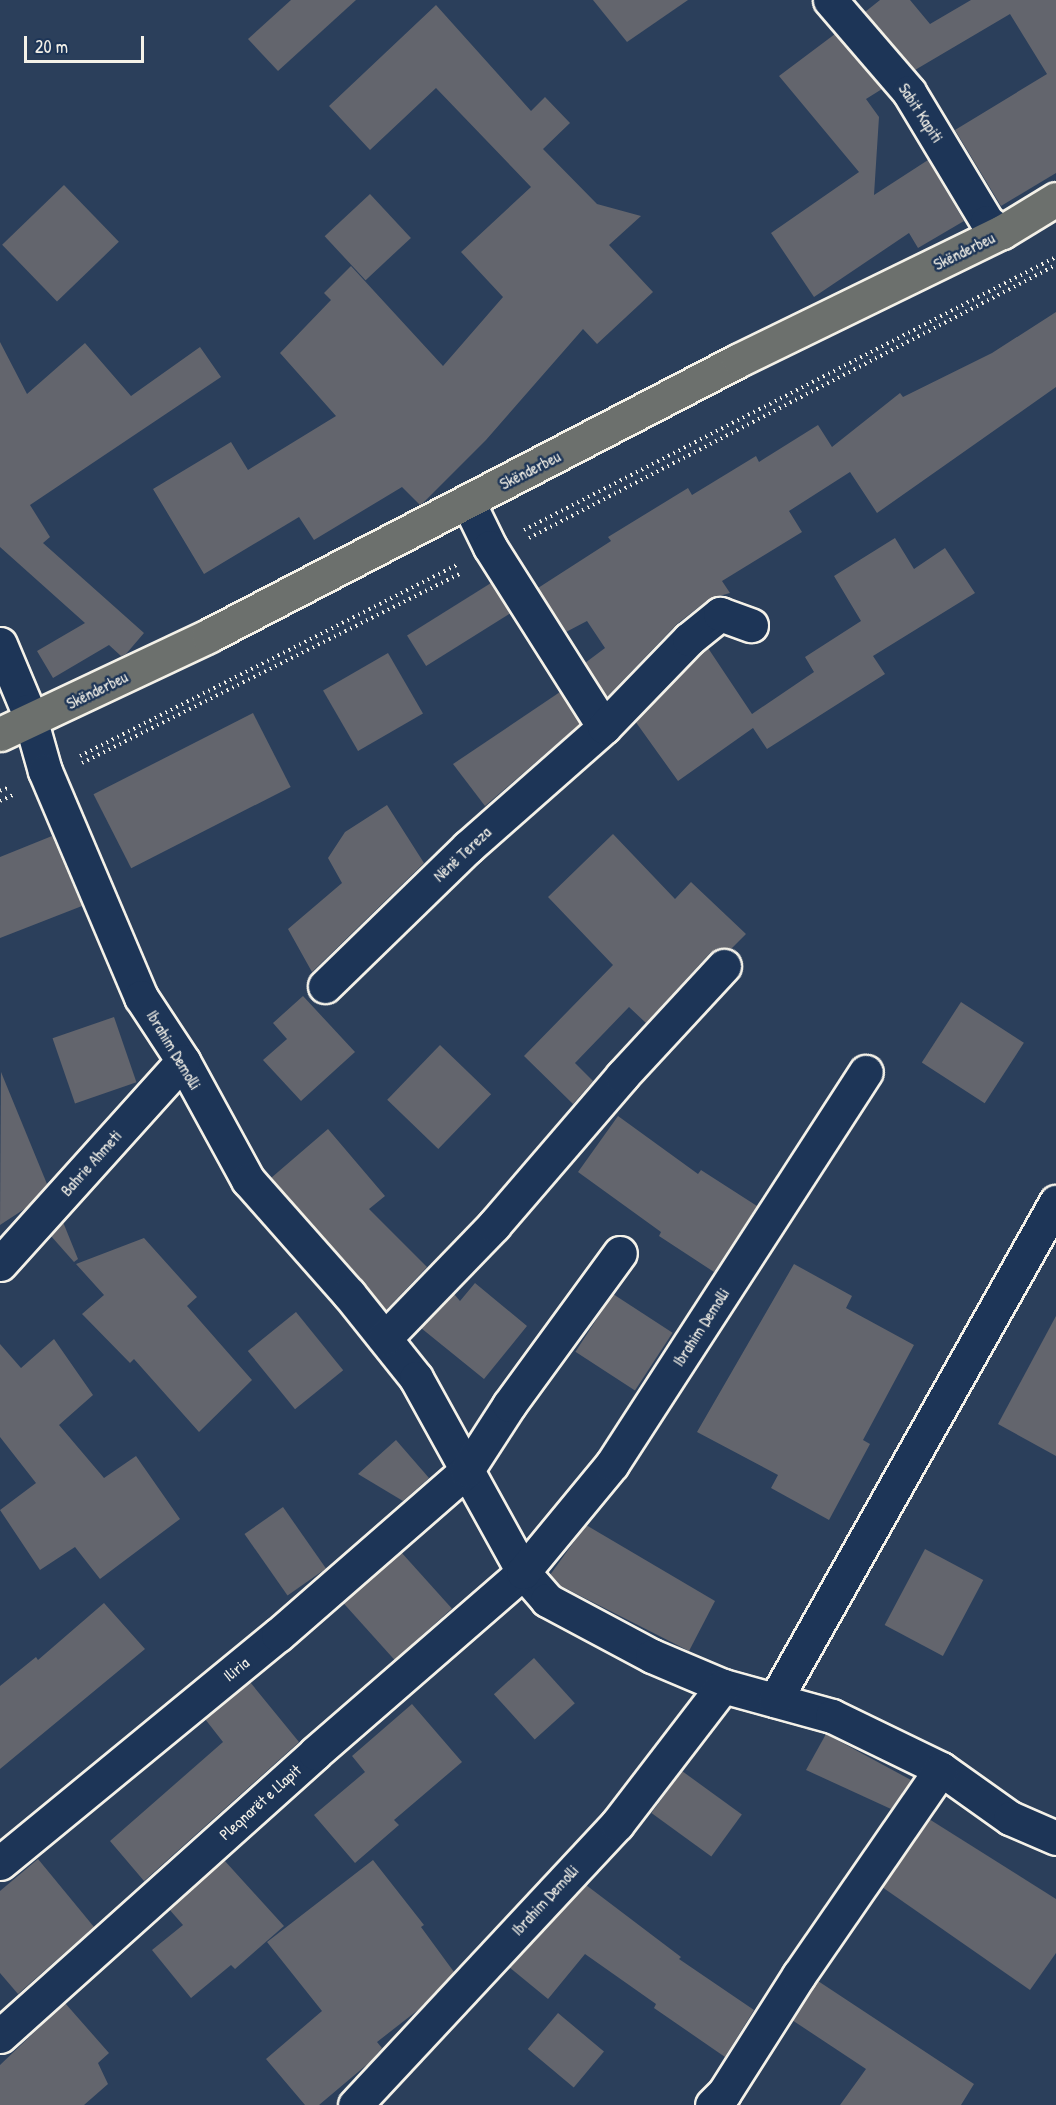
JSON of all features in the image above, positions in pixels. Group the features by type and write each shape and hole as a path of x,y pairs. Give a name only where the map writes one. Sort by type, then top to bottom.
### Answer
{"main road":[{"name":"Skënderbeu","path":"0,734 31,722 218,631 739,360 1002,232 1056,199"}],"street":[{"name":"Sabit Kapiti","path":"830,0 909,92 987,222 1002,232"},
{"path":"468,502 490,548 604,728"},
{"name":"Nënë Tereza","path":"324,986 468,847 604,728 689,639 720,614 751,625"},
{"name":"Ibrahim Demolli","path":"0,644 31,722 45,771 141,997 183,1061 248,1180 385,1338 416,1378 523,1572 547,1600 652,1656 723,1686 832,1716 941,1769 1010,1818 1056,1838"},
{"path":"385,1338 494,1225 622,1076 724,966"},
{"name":"Bahrie Ahmeti","path":"0,1264 183,1061"},
{"name":"Ibrahim Demolli","path":"523,1572 612,1464 866,1072"},
{"path":"775,1700 1056,1202"},
{"path":"467,1470 509,1405 620,1252"},
{"name":"Iliria","path":"0,1863 278,1635 467,1470"},
{"name":"Pleqnarët e Llapit","path":"0,2036 315,1753 523,1572"},
{"name":"Ibrahim Demolli","path":"355,2105 617,1824 723,1686"},
{"path":"711,2105 724,2093 799,1975 941,1769"}],"path":[{"path":"0,791 362,615 1056,257"}],"building":[{"path":"291,0 356,0 278,71 248,39"},
{"path":"593,0 688,0 627,42"},
{"path":"880,0 910,0 930,24 971,0 1056,0 1056,173 1001,206 955,130 1047,74 1010,14 915,70 865,12"},
{"path":"436,5 531,111 545,97 570,123 543,149 597,204 641,216 609,245 653,292 597,344 583,329 486,440 420,505 402,487 314,540 299,517 204,574 153,489 231,442 248,470 336,416 280,353 331,300 324,293 351,266 443,366 503,297 461,252 531,187 436,88 370,150 329,106"},
{"path":"835,34 882,89 866,99 879,117 874,195 928,160 964,221 918,248 909,233 814,297 771,233 859,172 779,76"},
{"path":"64,185 119,242 57,302 2,245"},
{"path":"370,194 411,238 366,280 325,236"},
{"path":"1056,312 1056,387 877,513 850,472 789,511 802,532 722,581 730,593 709,599 677,624 607,697 585,663 605,648 587,621 566,632 538,588 611,541 608,537 688,488 692,495 756,456 759,462 818,425 832,447 900,393 903,397 992,353"},
{"path":"0,342 27,394 85,343 131,396 200,347 221,377 30,505 50,537 43,543 144,633 126,654 121,656 109,645 53,678 37,651 85,623 0,547"},
{"path":"895,538 914,569 945,548 975,593 873,656 885,674 767,749 753,728 678,781 635,721 708,648 752,714 814,672 805,657 861,621 834,576"},
{"path":"491,583 510,614 426,666 407,635"},
{"path":"388,653 423,714 358,751 323,690"},
{"path":"560,692 580,724 485,806 453,764"},
{"path":"253,713 291,787 131,868 94,794"},
{"path":"387,805 424,863 312,972 288,929 342,883 328,858 345,832"},
{"path":"613,834 675,899 691,882 746,934 731,949 719,948 710,953 646,1023 629,1007 575,1063 593,1081 573,1104 524,1056 613,965 548,897"},
{"path":"52,836 82,906 0,938 0,857"},
{"path":"303,996 355,1052 301,1101 263,1060 287,1039 273,1023"},
{"path":"961,1002 1024,1043 985,1103 922,1062"},
{"path":"114,1017 136,1082 75,1103 53,1038"},
{"path":"440,1045 491,1094 438,1149 387,1100"},
{"path":"1,1072 47,1184 26,1208 0,1225"},
{"path":"618,1116 698,1174 701,1170 757,1206 714,1272 659,1236 661,1232 578,1172"},
{"path":"328,1129 385,1196 369,1209 427,1267 386,1310 271,1178"},
{"path":"63,1222 78,1259 74,1262 51,1236"},
{"path":"144,1238 197,1297 187,1306 252,1380 199,1432 134,1359 130,1363 82,1314 104,1295 76,1264"},
{"path":"794,1264 852,1296 846,1308 914,1345 863,1440 870,1444 829,1520 771,1488 778,1475 697,1432"},
{"path":"475,1283 527,1326 484,1379 421,1328 454,1294 460,1301"},
{"path":"613,1294 673,1333 635,1391 575,1352"},
{"path":"296,1312 343,1370 295,1409 248,1351"},
{"path":"1056,1316 1056,1456 998,1424"},
{"path":"54,1339 93,1395 59,1425 104,1478 136,1456 180,1519 100,1579 75,1547 40,1570 0,1510 36,1483 0,1437 0,1344 21,1368"},
{"path":"396,1440 429,1478 403,1501 358,1474"},
{"path":"283,1507 326,1568 288,1595 244,1534"},
{"path":"586,1525 715,1601 689,1651 559,1585 550,1575"},
{"path":"925,1549 983,1580 943,1656 885,1625"},
{"path":"401,1552 452,1608 395,1660 344,1604"},
{"path":"104,1603 145,1649 0,1769 0,1686 36,1657 38,1660"},
{"path":"534,1658 575,1703 535,1739 494,1694"},
{"path":"250,1682 299,1742 144,1881 110,1841 223,1742 205,1719"},
{"path":"412,1704 462,1762 394,1820 399,1825 355,1863 314,1815 365,1772 352,1756"},
{"path":"826,1734 911,1780 891,1809 806,1770"},
{"path":"682,1771 742,1814 711,1857 651,1813"},
{"path":"929,1819 1056,1899 1056,1953 1030,1990 882,1887"},
{"path":"38,1859 94,1927 18,1994 0,1973 0,1891"},
{"path":"224,1860 284,1926 235,1969 231,1965 191,1998 152,1950 183,1925 169,1909"},
{"path":"373,1860 424,1925 421,1927 454,1972 418,2010 377,2042 382,2048 370,2062 319,2105 305,2105 266,2059 322,2011 267,1942"},
{"path":"586,1885 681,1957 679,1959 754,2010 725,2057 654,2008 656,2004 585,1954 548,1999 509,1967"},
{"path":"818,1981 974,2084 961,2105 840,2105 866,2069 792,2020"},
{"path":"65,2003 109,2053 98,2063 108,2084 84,2105 0,2105 0,2065"},
{"path":"558,2013 604,2052 574,2088 528,2049"}]}
